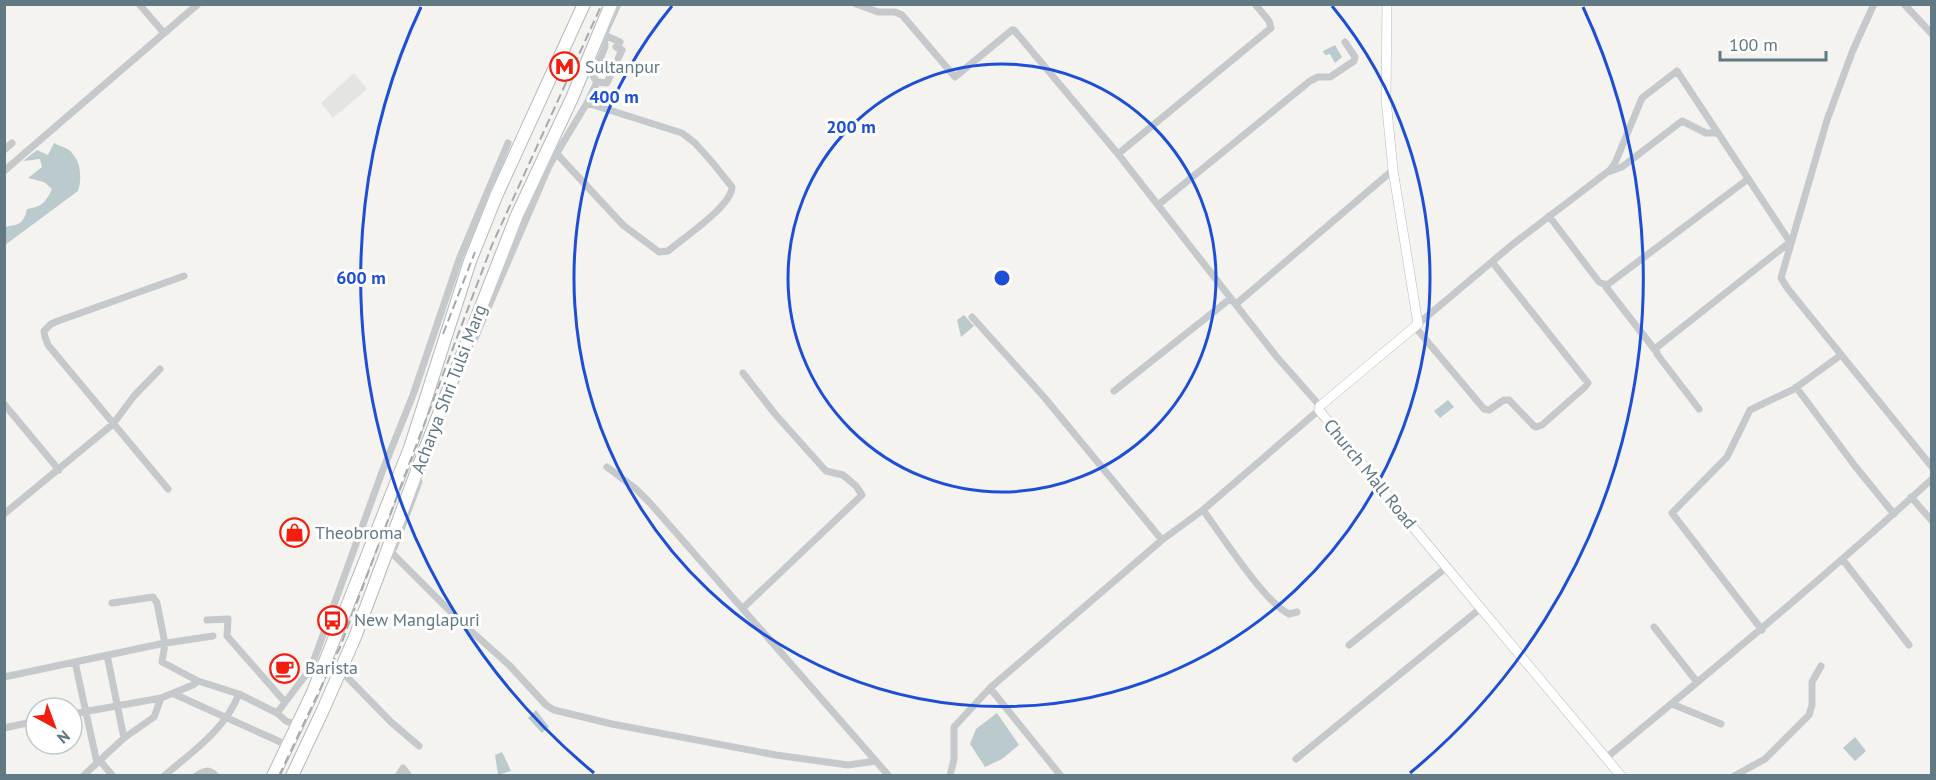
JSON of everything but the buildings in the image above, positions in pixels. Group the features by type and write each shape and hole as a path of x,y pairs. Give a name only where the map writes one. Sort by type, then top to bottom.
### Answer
{"highway":[{"name":"Acharya Shri Tulsi Marg","path":"273,776 309,699 410,448 470,261 497,194 584,4"},
{"name":"Acharya Shri Tulsi Marg","path":"294,776 359,627 424,452 517,214 572,98 611,4"},
{"path":"309,699 326,705"}],"street":[{"path":"139,4 164,33"},
{"path":"4,171 198,4"},
{"path":"597,82 593,76 605,47 604,35 618,4"},
{"path":"856,4 878,12 895,12 902,15 955,77 1014,30 1118,154 1319,408 1203,510 1162,540 990,688 954,727 954,759 950,776"},
{"path":"1118,154 1271,28 1269,21 1255,4"},
{"path":"1387,4 1386,99 1393,170 1417,326 1484,409 1489,410 1504,400 1509,400 1536,427 1542,425 1585,387 1587,380 1493,263"},
{"path":"1874,4 1853,50 1827,120 1781,276 1782,281 1932,467"},
{"path":"1904,4 1932,34"},
{"path":"597,82 607,83 622,50 616,47 620,42 604,35"},
{"path":"1158,205 1310,81 1318,77 1330,77 1354,61 1356,57 1345,42"},
{"path":"1417,326 1549,216 1608,172 1615,163 1642,98 1677,71 1790,242"},
{"path":"294,776 344,674 404,525 444,411 524,222 557,154 597,82"},
{"path":"557,154 623,225 659,252 668,251 713,214 729,197 732,188 726,178 686,136 587,103"},
{"path":"1608,172 1622,167 1683,121 1706,133 1718,133"},
{"path":"4,150 12,143"},
{"path":"277,713 311,668 412,395 460,257 508,143"},
{"path":"1114,391 1233,301 1393,170"},
{"path":"1549,216 1599,282 1607,285 1748,179"},
{"path":"1655,350 1658,345 1790,242"},
{"path":"168,489 48,345 44,331 58,321 184,276"},
{"path":"1606,287 1699,409"},
{"path":"972,317 1044,397 1162,540"},
{"name":"Church Mall Road","path":"1417,326 1319,408 1620,776"},
{"path":"1762,630 1672,513 1727,457 1749,410 1796,387 1841,355"},
{"path":"4,514 113,424 134,396 160,369"},
{"path":"743,373 775,414 826,471 843,475 856,486 862,495 743,608"},
{"path":"1796,387 1894,514"},
{"path":"4,404 59,470"},
{"path":"607,467 642,495 889,776"},
{"path":"1606,759 1762,630 1932,479"},
{"path":"1911,497 1932,521"},
{"path":"1203,510 1251,575 1279,607 1289,614 1297,612"},
{"path":"392,553 461,622 509,665 546,705 554,710 612,724 776,755 848,765 876,761"},
{"path":"1843,560 1909,645"},
{"path":"1349,645 1447,567"},
{"path":"112,603 153,597 157,603 165,644 162,662 198,681 239,694 297,725"},
{"path":"1296,759 1481,608"},
{"path":"207,620 228,619 227,636 285,702"},
{"path":"1654,627 1697,682"},
{"path":"4,677 213,636"},
{"path":"107,655 124,738"},
{"path":"75,662 98,762 113,776"},
{"path":"1734,776 1765,759 1809,715 1812,705 1812,682 1821,666"},
{"path":"344,674 391,722 419,746"},
{"path":"85,712 161,698 198,681"},
{"path":"990,688 1061,776"},
{"path":"174,693 287,745"},
{"path":"164,776 216,732 227,719 239,694"},
{"path":"83,776 124,738 154,717 161,698"},
{"path":"1672,704 1721,724"},
{"path":"4,728 24,724"},
{"path":"398,776 403,768 409,776"},
{"path":"196,776 209,770 216,776"}],"shaded area":[{"path":"1335,45 1342,57 1335,63 1330,54 1325,55 1323,51"},
{"path":"354,73 367,89 333,118 321,103"},
{"path":"54,143 71,151 77,161 80,177 78,191 5,245 5,227 22,221 27,209 43,203 52,189 44,182 28,178 42,167 40,159 23,161 37,150 48,155"},
{"path":"964,315 974,326 961,337 957,320"},
{"path":"1448,400 1454,407 1440,418 1434,411"},
{"path":"536,710 549,727 542,733 528,718"},
{"path":"997,713 1019,745 1002,759 985,767 970,744 976,729"},
{"path":"1855,737 1866,751 1855,761 1843,748"},
{"path":"502,752 511,771 498,775 495,755"}],"railway":[{"path":"279,776 340,647 492,245 602,4"},
{"path":"443,334 475,252"}],"place":[{"name":"Sultanpur","path":"564,67"},
{"name":"Theobroma","path":"294,533"},
{"name":"New Manglapuri","path":"333,620"},
{"name":"Barista","path":"284,668"}]}
